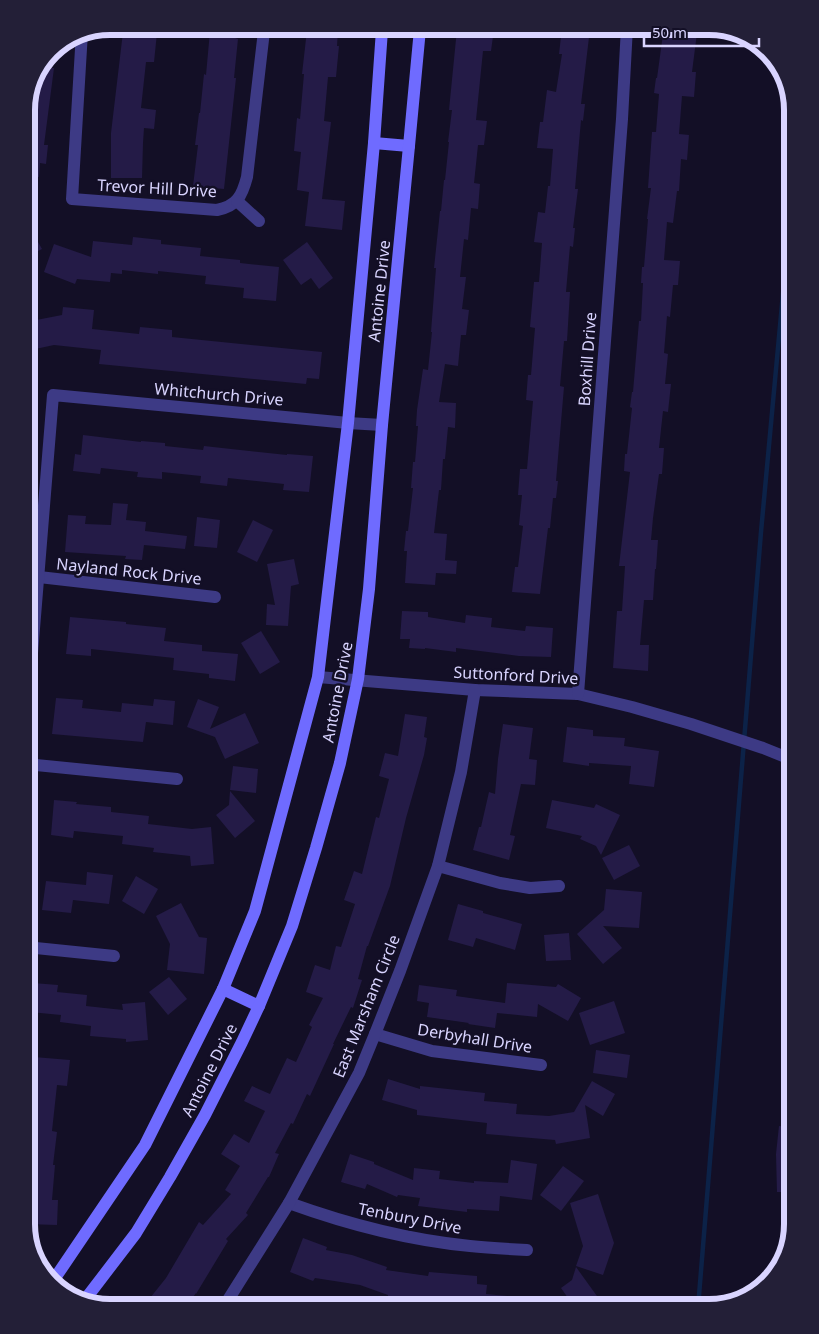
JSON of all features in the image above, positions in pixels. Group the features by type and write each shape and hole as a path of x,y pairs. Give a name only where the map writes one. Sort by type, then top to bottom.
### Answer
{"main road":[{"name":"Antoine Drive","path":"57,1276 145,1144 223,989 255,911 318,677 348,422 374,143 382,35"},
{"name":"Antoine Drive","path":"88,1296 136,1233 170,1177 205,1115 259,1006 292,926 340,763 358,679 369,589 382,425 419,35"},
{"path":"374,143 409,146"},
{"path":"223,989 259,1006"}],"street":[{"name":"Trevor Hill Drive","path":"81,41 72,200 217,210 228,208 237,201 247,177 264,35"},
{"name":"Boxhill Drive","path":"578,694 622,119 627,35"},
{"path":"237,201 259,221"},
{"name":"Whitchurch Drive","path":"39,578 53,395 382,425"},
{"path":"35,624 39,578"},
{"name":"Nayland Rock Drive","path":"39,578 215,596"},
{"name":"Suttonford Drive","path":"318,677 474,690 578,694 691,724 784,756"},
{"name":"East Marsham Circle","path":"229,1299 289,1202 359,1073 375,1034 438,866 460,772 474,690"},
{"path":"35,765 177,779"},
{"path":"438,866 500,883 530,888 560,886"},
{"path":"35,947 114,956"},
{"name":"Derbyhall Drive","path":"375,1034 432,1051 541,1066"},
{"name":"Tenbury Drive","path":"289,1202 317,1213 364,1227 418,1238 469,1246 527,1250"}],"building":[{"path":"123,35 157,35 154,62 146,62 141,108 156,110 154,129 144,128 142,178 111,178 111,133"},
{"path":"210,35 235,35 235,38 238,39 234,78 236,78 224,189 193,186 198,145 195,145 204,74 206,75"},
{"path":"306,35 338,35 337,46 339,46 336,77 328,77 324,121 331,122 322,199 345,201 342,230 305,226 309,192 297,190 301,152 294,151 297,118 300,119 304,74 302,74"},
{"path":"456,35 493,35 491,51 483,51 476,120 487,121 484,145 478,145 474,183 480,184 478,209 471,208 468,240 464,239 460,277 466,277 462,309 469,310 466,335 461,335 458,366 445,364 439,402 456,403 455,428 448,427 434,533 447,534 445,560 457,561 456,574 436,573 435,585 405,583 407,551 404,551 413,488 411,488 418,426 416,426 417,410 423,369 428,370 432,332 436,268 434,268 452,110 449,110"},
{"path":"561,35 589,35 581,104 585,104 583,121 581,120 575,189 578,189 573,228 575,228 573,247 570,246 566,292 570,292 567,341 564,341 560,386 564,387 556,481 558,481 556,498 553,498 550,528 548,528 540,594 512,592 515,567 518,567 523,526 519,525 522,495 518,495 520,469 527,469 533,401 526,400 528,375 531,375 535,328 530,327 534,282 539,282 542,243 534,242 538,212 545,213 548,186 550,186 553,149 537,148 547,90 556,92 562,54 559,54"},
{"path":"663,35 697,35 692,72 696,72 694,97 682,96 679,134 689,135 687,160 681,159 679,191 677,191 673,223 667,222 664,260 680,261 678,285 673,285 670,317 667,316 664,353 668,354 665,384 671,384 668,412 663,411 659,448 664,448 662,474 659,474 651,540 658,540 653,600 644,600 640,645 649,645 648,671 613,668 617,611 622,611 625,566 619,566 630,472 624,471 625,454 627,454 632,408 630,407 639,321 641,321 642,267 644,267 651,188 648,188 652,132 656,132 659,94 654,93"},
{"path":"48,67 54,68 44,145 48,145 46,164 40,163 39,177 35,177 35,105 43,77"},
{"path":"35,237 42,249 35,252"},
{"path":"133,237 161,240 161,244 201,248 200,256 240,260 240,263 279,267 276,301 243,298 244,288 205,284 206,276 158,271 158,274 122,270 122,274 111,273 110,282 77,279 75,284 44,272 54,244 91,257 93,241 132,245"},
{"path":"307,242 333,278 319,289 311,278 301,285 283,260"},
{"path":"63,307 94,310 92,329 139,334 140,327 172,330 172,337 322,352 319,379 307,378 306,384 99,364 101,350 54,345 35,349 35,320 62,315"},
{"path":"83,435 165,443 165,446 203,450 204,446 313,456 309,492 283,490 284,484 228,478 227,486 200,483 201,476 162,472 162,479 137,477 138,472 101,468 100,474 73,471 75,454 81,455"},
{"path":"113,503 128,504 126,520 146,522 145,531 187,536 185,549 144,545 142,560 125,559 126,556 65,552 68,515 86,516 85,524 111,525"},
{"path":"197,517 220,520 217,548 194,546"},
{"path":"253,520 273,530 257,562 237,552"},
{"path":"294,559 299,584 291,586 288,626 266,625 267,604 275,605 267,564"},
{"path":"402,611 428,612 428,617 465,623 466,615 492,618 491,627 525,631 526,626 553,628 551,657 519,656 456,648 456,652 409,648 410,639 400,639"},
{"path":"70,617 166,628 164,641 202,645 202,651 238,654 235,681 209,678 209,674 173,670 174,658 91,649 91,656 66,654"},
{"path":"261,631 280,662 260,674 241,643"},
{"path":"56,698 83,700 82,708 121,712 122,703 153,706 154,699 175,701 173,725 146,722 143,742 52,734"},
{"path":"198,699 219,707 210,729 245,713 259,743 225,759 215,737 187,727"},
{"path":"405,714 427,717 424,737 427,738 424,755 406,818 390,886 367,946 358,979 362,980 353,1008 351,1007 310,1096 307,1094 293,1124 291,1123 275,1153 279,1154 269,1177 246,1213 248,1215 226,1239 228,1241 196,1294 192,1299 151,1299 150,1298 166,1278 199,1222 203,1225 231,1194 225,1190 240,1166 221,1154 234,1134 249,1143 265,1111 244,1101 252,1086 270,1094 287,1058 296,1062 312,1027 309,1025 323,998 306,992 315,965 330,970 336,946 341,947 355,904 344,900 354,871 362,874 376,817 379,818 389,779 379,776 385,753 398,756"},
{"path":"503,724 533,728 529,759 537,760 535,785 521,784 510,835 515,836 509,860 473,850 479,827 481,827 489,792 495,794"},
{"path":"567,727 593,730 593,736 625,738 624,746 659,751 654,787 629,784 631,766 589,763 589,766 563,762"},
{"path":"233,766 258,769 256,793 230,790"},
{"path":"230,791 255,821 235,838 216,815 229,805"},
{"path":"54,800 111,807 111,812 149,816 148,824 192,829 211,827 214,864 191,866 190,856 153,852 154,848 122,844 123,836 74,831 73,838 51,835"},
{"path":"552,800 594,808 596,804 620,815 601,855 596,846 580,839 582,836 546,828"},
{"path":"629,845 640,866 614,880 602,858"},
{"path":"87,872 113,875 109,904 73,900 71,913 42,910 46,881 86,885"},
{"path":"136,876 158,889 144,914 122,901"},
{"path":"606,889 642,892 639,928 603,926 622,948 603,964 577,934 604,910"},
{"path":"181,903 199,937 207,938 204,974 167,970 170,944 156,916"},
{"path":"458,904 522,924 515,950 476,938 473,947 448,940"},
{"path":"569,933 571,960 546,961 544,935"},
{"path":"169,977 187,999 168,1015 149,992"},
{"path":"35,983 58,985 57,992 87,995 86,1006 123,1010 122,1004 145,1002 148,1040 126,1042 126,1039 90,1036 91,1026 60,1022 61,1015 35,1012"},
{"path":"507,983 556,987 558,984 581,998 568,1021 538,1004 537,1017 497,1013 495,1028 427,1017 429,1003 417,1001 419,985 457,990 456,996 505,1003"},
{"path":"614,1001 625,1033 590,1045 579,1013"},
{"path":"596,1050 630,1055 627,1078 593,1073"},
{"path":"35,1057 70,1060 67,1086 57,1085 52,1131 57,1132 53,1165 55,1165 52,1200 58,1200 57,1225 35,1224"},
{"path":"388,1079 420,1089 420,1086 485,1093 484,1101 517,1104 516,1114 549,1116 574,1112 592,1081 615,1094 603,1116 585,1105 590,1138 556,1144 555,1140 486,1134 487,1123 417,1115 417,1110 382,1100"},
{"path":"779,1126 784,1127 784,1192 777,1192 776,1154"},
{"path":"350,1154 374,1162 374,1164 413,1180 414,1168 440,1171 439,1179 474,1183 474,1181 508,1183 511,1160 537,1164 532,1200 500,1196 499,1211 467,1209 467,1212 418,1206 420,1198 398,1195 397,1197 367,1184 365,1189 341,1182"},
{"path":"563,1166 584,1181 561,1211 540,1195"},
{"path":"598,1194 614,1243 603,1275 576,1266 583,1246 570,1203"},
{"path":"303,1238 327,1247 326,1250 352,1255 387,1267 386,1270 428,1276 429,1272 477,1276 477,1284 487,1285 486,1294 538,1299 395,1299 388,1298 388,1295 360,1285 315,1278 313,1281 290,1272"},
{"path":"576,1267 599,1299 569,1299 561,1288 572,1280"}],"waterway":[{"path":"699,1299 761,532 784,283"}]}
